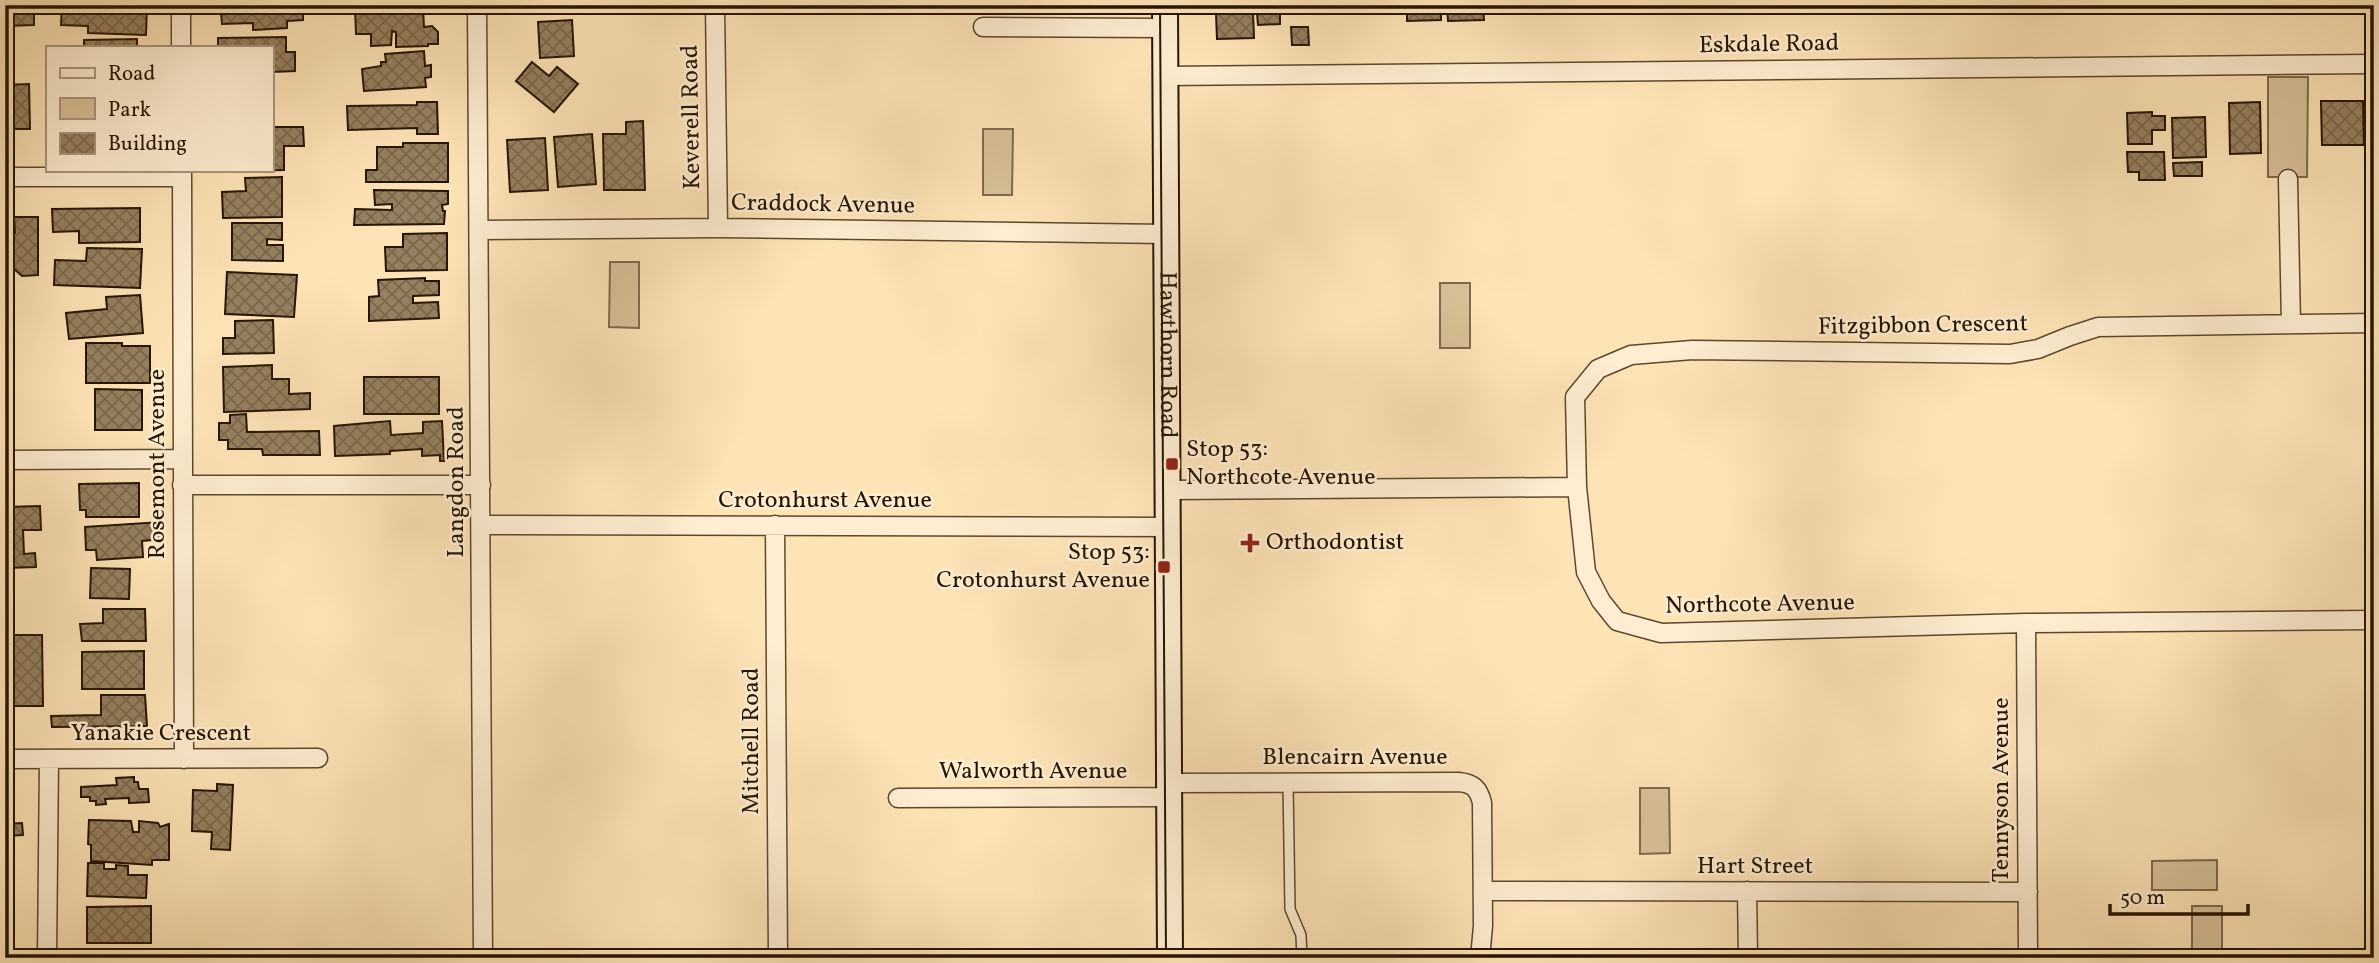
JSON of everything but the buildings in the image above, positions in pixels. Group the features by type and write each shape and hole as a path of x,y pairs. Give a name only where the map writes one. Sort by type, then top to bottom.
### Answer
{"main road":[{"name":"Hawthorn Road","path":"1165,17 1170,958"}],"street":[{"path":"181,5 181,46"},
{"name":"Langdon Road","path":"477,5 484,958"},
{"name":"Keverell Road","path":"715,5 718,228"},
{"path":"983,27 1165,17"},
{"name":"Eskdale Road","path":"1165,76 2374,64"},
{"path":"5,177 182,173"},
{"name":"Rosemont Avenue","path":"182,173 184,759"},
{"path":"2288,178 2291,324"},
{"name":"Craddock Avenue","path":"479,230 718,228 1166,234"},
{"name":"Fitzgibbon Crescent","path":"1577,488 1575,397 1598,369 1632,355 1692,350 2010,354 2038,349 2098,327 2374,323"},
{"path":"5,460 182,459"},
{"path":"182,485 481,485"},
{"path":"1168,489 1577,488"},
{"name":"Northcote Avenue","path":"1577,488 1586,572 1601,601 1617,621 1661,633 2026,623 2374,620"},
{"name":"Crotonhurst Avenue","path":"481,525 1168,527"},
{"name":"Mitchell Road","path":"775,525 778,958"},
{"name":"Tennyson Avenue","path":"2026,623 2028,958"},
{"name":"Yanakie Crescent","path":"5,759 317,758"},
{"path":"47,958 50,759"},
{"name":"Blencairn Avenue","path":"1169,790 1288,783 1458,782 1472,785 1478,789 1482,803 1483,891"},
{"name":"Walworth Avenue","path":"898,798 1169,790"},
{"path":"1480,958 1483,891"},
{"name":"Hart Street","path":"1483,891 2028,892"},
{"path":"1748,891 1748,958"}],"lane":[{"path":"1288,783 1290,909 1301,935 1301,958"}],"green space":[{"path":"2268,77 2308,77 2307,177 2268,177"},
{"path":"983,129 1013,129 1012,195 983,195"},
{"path":"610,262 639,262 639,328 609,327"},
{"path":"1440,283 1470,283 1470,348 1440,348"},
{"path":"1640,788 1669,788 1670,853 1640,854"},
{"path":"2217,860 2217,890 2152,890 2152,861"},
{"path":"2192,906 2222,906 2222,958 2192,958"}],"tram line":[{"path":"1160,5 1166,958"}],"place":[{"name":"Stop 53: Northcote Avenue","path":"1172,464"},
{"name":"Orthodontist","path":"1250,543"},
{"name":"Stop 53: Crotonhurst Avenue","path":"1164,567"}]}
